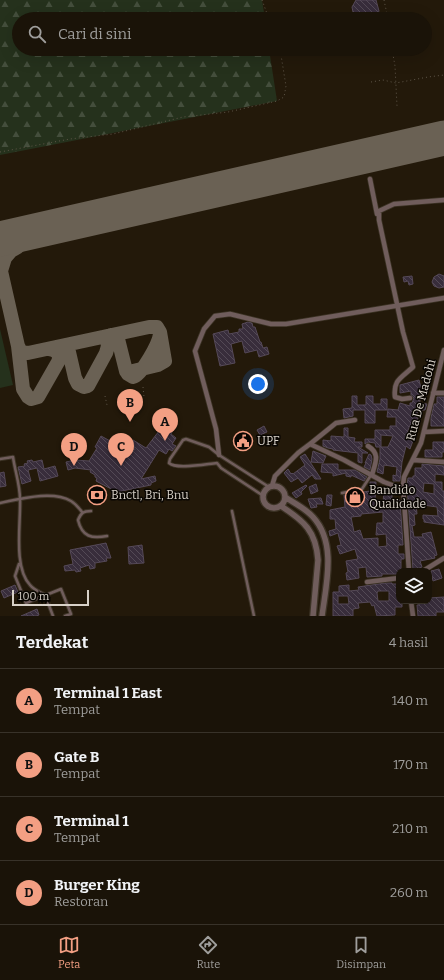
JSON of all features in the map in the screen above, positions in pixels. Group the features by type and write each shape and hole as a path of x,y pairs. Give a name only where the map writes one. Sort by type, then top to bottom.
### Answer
{"street":[{"path":"370,179 413,367 397,381 394,389 396,397 402,399 410,398"},
{"path":"379,220 379,211 394,204 444,200"},
{"path":"219,455 216,429 195,351 204,329 215,316 230,314 271,324 286,324 444,298"},
{"name":"Rua De Madohi","path":"409,568 403,489 404,477 421,443 444,350"},
{"path":"433,393 444,393"},
{"path":"271,487 275,476 298,453 336,423 355,420"},
{"path":"424,432 444,431"},
{"path":"310,444 372,474 384,482 403,489"},
{"path":"368,446 373,449 376,456 372,474"},
{"path":"413,460 444,462"},
{"path":"285,496 285,500 281,506 272,508 268,507 263,500 262,495 266,489 271,487 279,488 285,496 313,517 324,538 327,550 328,566 322,616"},
{"path":"281,506 300,519 308,527 313,535 318,552 313,616"},
{"path":"428,568 444,558"},
{"path":"367,582 396,578"},
{"path":"412,604 413,616"}],"lane":[{"path":"262,495 221,468 216,463 180,467 171,465 169,463 170,459 183,440 186,439 209,447 219,455 271,487"},
{"path":"0,459 13,457 20,499 19,563 16,576 26,603 61,589 71,614 66,616"},
{"path":"342,492 362,489 372,474"},
{"path":"0,503 50,495 71,501 82,512"},
{"path":"91,510 82,512 78,520 79,525 87,536 95,538 107,536"},
{"path":"232,511 254,616"},
{"path":"19,563 23,576 29,585 45,595 53,616"}],"path":[{"path":"262,0 266,12"},
{"path":"384,0 387,12"},
{"path":"0,152 70,139 113,134 183,117 228,112 277,102 284,97 286,86 281,56"},
{"path":"393,56 397,106"},
{"path":"371,82 383,80 396,83 444,75"},
{"path":"143,387 144,397"},
{"path":"122,392 125,401"},
{"path":"105,396 107,404"}],"green space":[{"path":"0,0 262,0 264,12 12,12 12,56 270,56 277,101 0,155"},
{"path":"0,329 13,385 0,388"}],"building":[{"path":"356,0 376,0 379,11 353,12 352,7"},
{"path":"439,274 444,276 444,287 439,288 434,286 432,282 434,277"},
{"path":"412,276 413,284 409,285 408,281 404,282 403,277"},
{"path":"248,322 252,323 253,327 255,327 263,348 267,347 269,354 259,357 257,350 245,353 242,341 231,344 235,363 220,366 213,334 228,330 229,334 239,332 239,329 243,329 242,324"},
{"path":"419,380 421,388 419,388 420,403 427,404 425,410 418,410 416,417 418,418 417,424 411,423 406,435 414,438 410,449 406,446 402,462 400,481 393,481 393,475 396,476 397,467 384,465 383,474 377,472 380,459 380,447 376,447 375,443 368,442 365,444 365,439 375,439 375,430 390,430 390,426 396,426 396,417 387,417 388,409 398,410 400,403 410,406 410,403 412,403 414,398 411,395 411,391 400,393 400,385","holes":["381,435 393,436 388,447 381,447"]},
{"path":"352,396 357,396 357,405 366,405 366,396 373,396 373,404 381,404 381,399 387,399 387,410 375,410 375,423 365,423 365,410 353,410 353,416 344,418 343,409 352,408"},
{"path":"437,397 444,397 444,426 431,426 431,418 434,404 437,404"},
{"path":"168,422 175,426 171,434 176,438 172,444 176,446 172,451 169,449 166,454 159,450 141,479 155,476 156,481 151,483 151,485 117,492 96,481 97,478 90,472 91,470 75,468 68,470 66,462 75,460 89,461 97,448 95,447 101,436 125,449 126,445 135,450 133,440 146,448 159,431 156,429 165,426"},
{"path":"264,426 267,432 260,435 257,430"},
{"path":"344,428 348,428 348,437 355,438 354,442 362,442 362,447 358,447 368,453 362,453 362,463 358,462 358,453 333,450 323,446 323,440 331,441 331,436 344,437"},
{"name":"UPF","path":"242,431 253,440 249,445 246,444 242,449 234,442"},
{"path":"433,442 444,442 444,452 442,452 442,457 425,457 425,450 433,450"},
{"path":"313,451 326,456 323,463 311,462"},
{"path":"305,454 321,479 315,479 312,475 302,483 298,478 291,482 284,473 288,469 291,474 293,474 305,465 300,457"},
{"path":"369,454 371,455 372,459 370,470 364,467"},
{"path":"32,460 33,462 42,460 44,469 55,466 58,476 40,481 37,468 28,470 31,481 22,484 18,467 25,466 24,464 28,463 27,461"},
{"path":"322,464 338,464 338,470 355,470 367,477 364,481 351,475 351,477 346,476 346,473 333,476 333,473 321,472"},
{"path":"422,464 444,466 444,475 435,474 435,482 442,482 442,491 444,491 444,525 424,522 423,515 438,516 437,507 416,504 417,514 414,514 415,525 412,526 414,537 423,537 422,534 431,532 437,555 434,556 435,558 420,561 422,567 419,568 413,568 407,486 408,478 413,478 413,476 415,476 415,468 422,468","holes":["424,483 434,484 434,494 423,492"]},
{"path":"4,472 6,486 0,487 0,473"},
{"path":"370,482 376,482 375,501 383,501 384,493 387,493 387,487 395,490 395,492 392,493 392,501 400,500 403,545 398,545 398,554 404,554 404,559 401,559 401,568 396,568 396,574 382,574 382,576 367,577 366,567 358,568 359,578 347,580 346,573 348,572 346,561 358,559 355,549 340,554 337,546 341,545 338,533 330,536 329,531 336,529 335,519 330,519 330,510 345,507 344,495 370,491","holes":["383,512 383,523 377,523 376,535 386,534 387,546 378,547 378,538 363,539 360,530 354,532 351,517 361,516 361,514"]},
{"path":"316,484 318,491 311,494 309,487"},
{"path":"306,485 307,486 301,492 302,494 296,498 292,493"},
{"path":"327,495 332,495 331,506 326,505"},
{"path":"321,498 323,504 316,504 317,507 311,508 308,499"},
{"path":"106,543 111,558 106,558 107,561 95,563 95,568 90,569 89,565 80,568 81,571 65,571 64,566 73,564 70,550"},
{"path":"142,545 144,563 129,564 128,547"},
{"path":"439,569 442,578 433,581 432,571"},
{"path":"385,583 396,584 396,604 402,604 402,607 395,607 395,615 377,616 374,605 372,606 370,602 358,603 359,608 353,609 353,616 333,616 333,592 339,592 339,586 349,585 349,591 359,590 358,587","holes":["378,591 389,591 389,601 378,601","338,596 348,596 349,604 338,604"]},
{"path":"15,585 18,592 4,598 1,591"},
{"path":"444,597 444,612 436,612 436,616 418,616 417,605 432,604 432,598"},
{"path":"37,609 39,615 21,616"}],"taxiway":[{"path":"18,247 11,251 5,258 1,271 18,346 23,389 31,399 38,397 58,362 59,357 57,353 54,350 49,349"},
{"path":"18,346 21,352 28,353 149,327 157,327 160,332 165,361 158,365 133,371"},
{"path":"111,335 118,339 126,371 133,377 141,371 150,358 160,334"},
{"path":"61,347 67,349 69,352 75,378 78,384 84,387 88,386 106,353 108,346 107,340 103,337"}],"runway":[{"path":"0,239 444,138"}],"place":[{"name":"Gate B","path":"130,422"},
{"name":"Terminal 1 East","path":"165,441"},
{"name":"UPF","path":"243,441"},
{"name":"Burger King","path":"74,466"},
{"name":"Terminal 1","path":"121,466"},
{"name":"Bnctl, Bri, Bnu","path":"97,495"},
{"name":"Bandido Qualidade","path":"355,497"}]}
